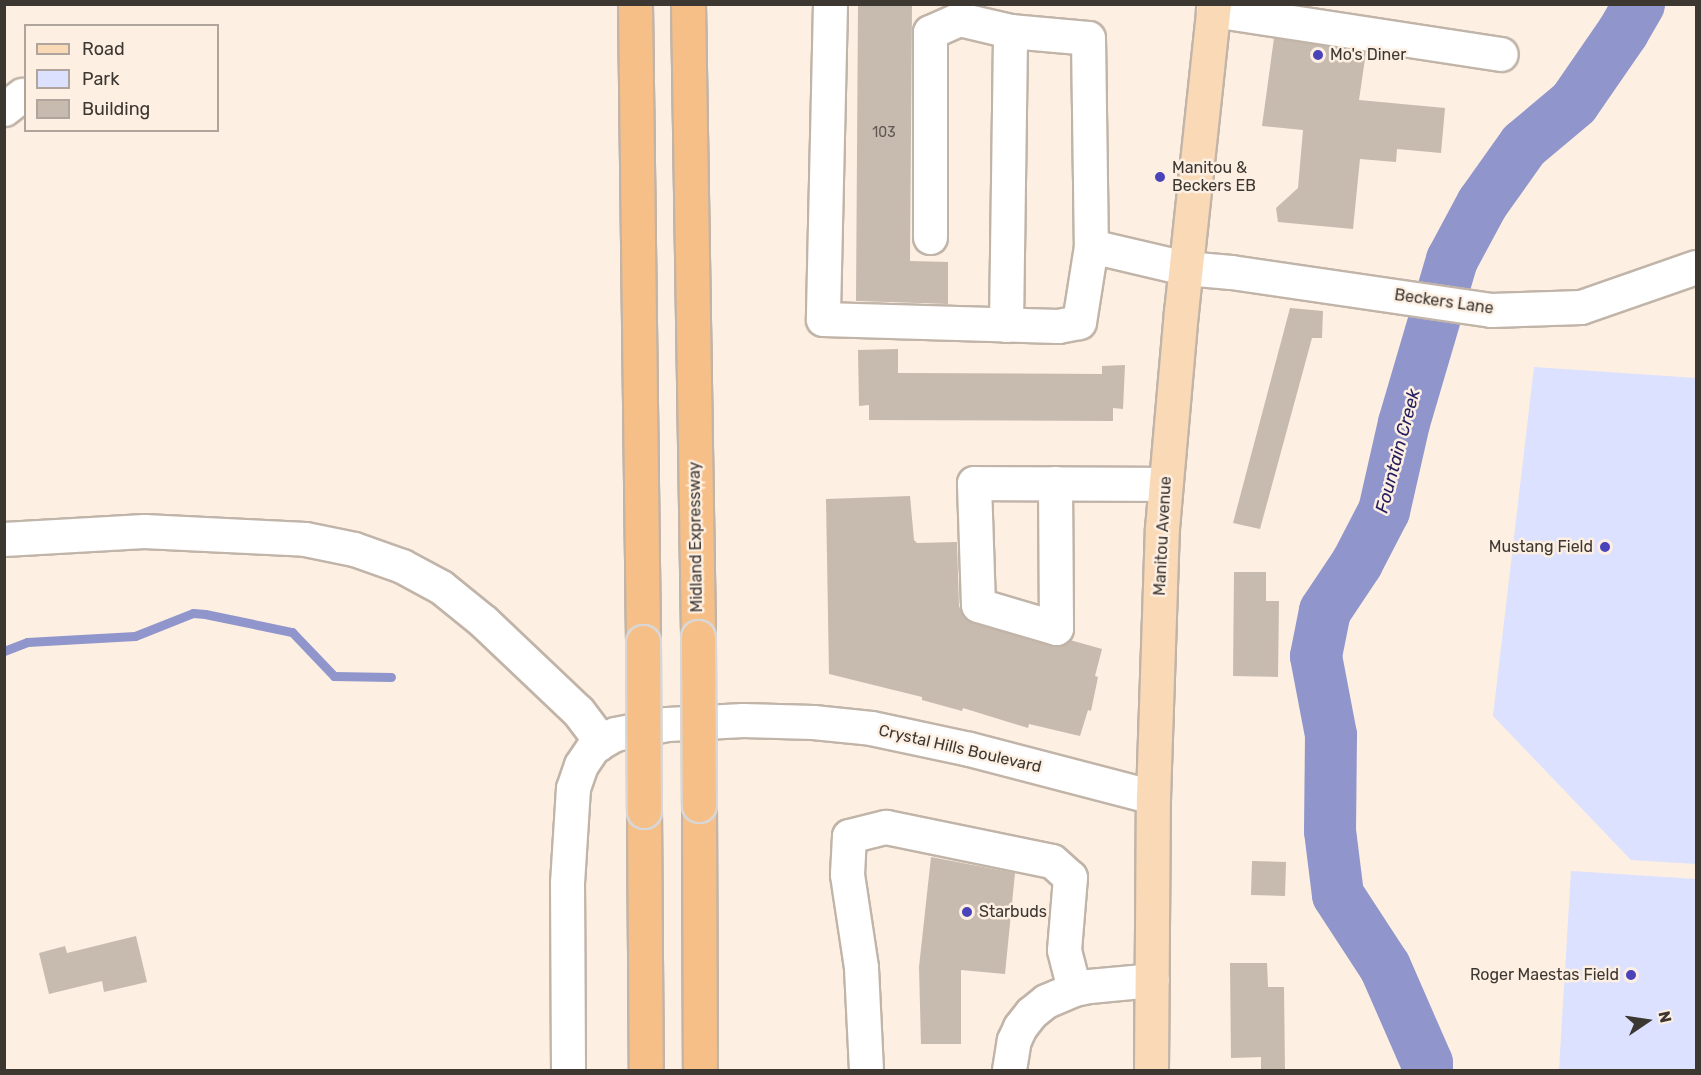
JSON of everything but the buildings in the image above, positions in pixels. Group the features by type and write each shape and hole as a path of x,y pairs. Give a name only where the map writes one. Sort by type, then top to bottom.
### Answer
{"highway":[{"path":"627,4 635,165"},
{"path":"635,4 646,1071"},
{"name":"Midland Expressway","path":"688,4 698,637 700,1071"}],"main road":[{"name":"Manitou Avenue","path":"1151,1071 1153,797 1165,484 1213,7"}],"street":[{"path":"830,4 823,319 1058,326 1079,322 1091,246 1088,38 1010,31 959,19 930,32 930,237"},
{"path":"1213,7 1501,54"},
{"path":"1006,325 1010,31"},
{"name":"Beckers Lane","path":"1091,246 1185,268 1231,272 1491,310 1581,307 1696,267"},
{"path":"1055,483 1056,628 978,605 974,483 1055,483 1165,484"},
{"path":"4,539 144,531 305,539 354,549 402,566 441,587 483,621 578,711 594,732 598,744"},
{"name":"Crystal Hills Boulevard","path":"568,1071 567,883 573,788 581,765 598,744 615,734 667,724 743,720 813,722 910,735 1153,797"},
{"path":"866,1071 861,967 847,874 849,836 886,827 1052,861 1070,877 1064,950 1074,989"},
{"path":"1009,1071 1014,1040 1031,1012 1046,1001 1074,989 1152,980"}],"green space":[{"name":"Mustang Field","path":"1534,367 1696,378 1696,864 1631,860 1493,716"},
{"name":"Roger Maestas Field","path":"1571,871 1696,879 1696,1070 1559,1070"}],"waterway":[{"name":"Fountain Creek","path":"1427,1070 1427,1063 1385,967 1338,895 1330,831 1331,735 1316,656 1325,611 1357,563 1384,511 1404,423 1452,260 1482,204 1524,145 1574,103 1623,32 1639,4"},
{"path":"4,651 27,642 135,636 193,613 292,632 334,676 391,677"}],"place":[{"name":"Mo's Diner","path":"1318,55"},
{"name":"Manitou & Beckers EB","path":"1160,177"},
{"name":"Mustang Field","path":"1605,547"},
{"name":"Starbuds","path":"967,912"},
{"name":"Roger Maestas Field","path":"1631,975"}]}
